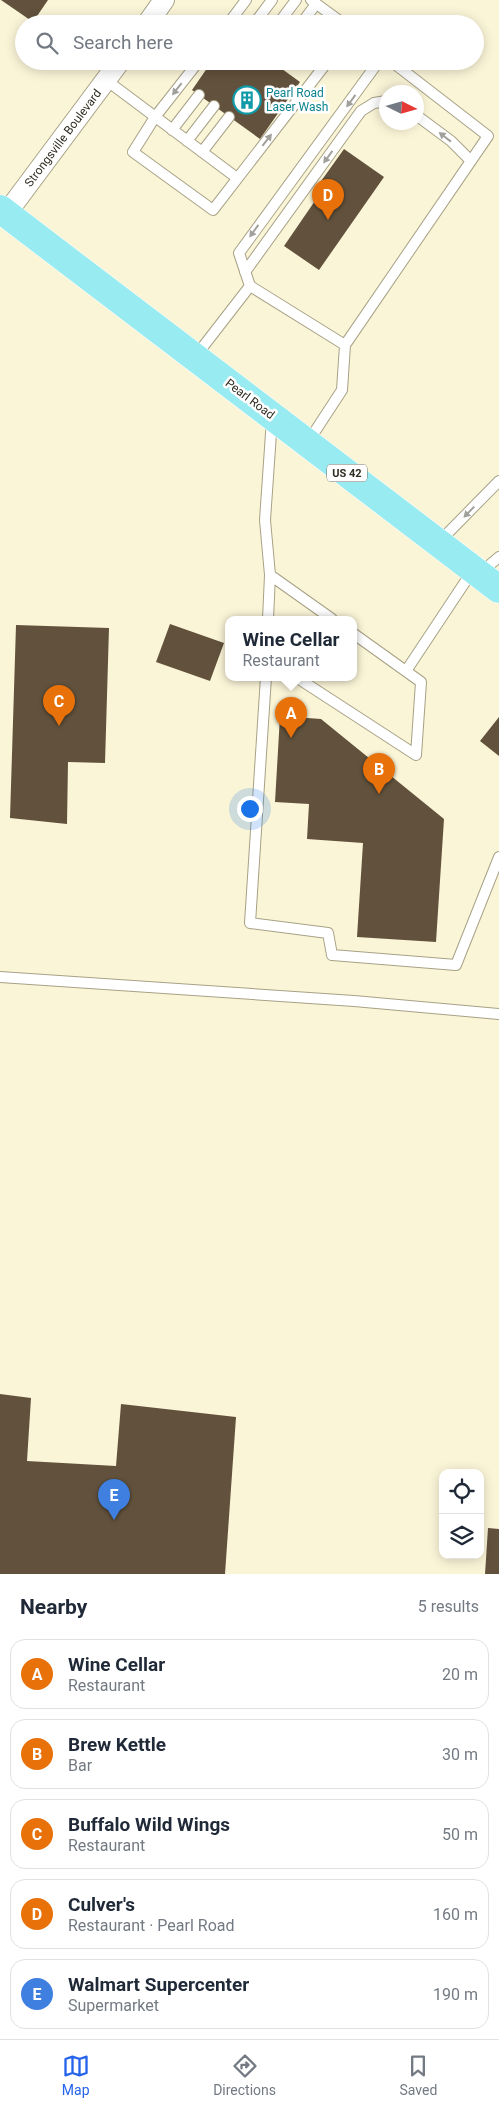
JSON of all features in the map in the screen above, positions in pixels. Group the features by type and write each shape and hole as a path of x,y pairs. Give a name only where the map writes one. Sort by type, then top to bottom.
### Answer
{"main road":[{"name":"Pearl Road","path":"2,215 195,357 438,543 488,572"}],"street":[{"path":"153,15 164,0"},
{"name":"Strongsville Boulevard","path":"2,215 113,70"}],"lane":[{"path":"235,15 246,0"},
{"path":"261,15 272,0"},
{"path":"285,15 296,0"},
{"path":"306,15 314,2 332,15"},
{"path":"192,70 155,117 133,152 212,210 321,70"},
{"path":"345,346 250,286 238,252 372,70"},
{"path":"307,442 342,390 345,346 488,136 403,70"},
{"path":"106,80 237,178"},
{"path":"172,130 199,95"},
{"path":"245,272 361,111 379,102"},
{"path":"187,141 214,106"},
{"path":"202,152 229,117"},
{"path":"424,121 451,141 470,161"},
{"path":"195,357 250,286"},
{"path":"268,616 270,575 265,520 272,415"},
{"path":"438,543 499,481"},
{"path":"406,672 488,572"},
{"path":"270,575 328,616"},
{"path":"302,681 416,755 421,682 357,636"},
{"path":"266,681 250,923 328,933 332,955 456,965 499,857"},
{"path":"0,977 354,1001 499,1014"}],"building":[{"path":"1,0 48,0 38,15 23,15"},
{"name":"Pearl Road Laser Wash","path":"206,70 283,70 300,82 260,139 192,90"},
{"path":"344,149 384,177 319,270 284,246 319,195 314,191"},
{"path":"170,624 224,643 210,681 156,662"},
{"path":"16,625 109,628 105,763 68,762 67,824 10,818"},
{"path":"280,716 321,719 444,819 436,942 357,937 363,843 307,839 309,804 275,802"},
{"path":"499,717 499,756 480,741"},
{"path":"0,1394 31,1398 27,1461 116,1466 121,1404 236,1417 225,1574 0,1574"},
{"path":"488,1528 499,1529 499,1574 485,1574"}],"place":[{"name":"Pearl Road Laser Wash","path":"247,100"},
{"name":"Culver's","path":"328,220"},
{"name":"Buffalo Wild Wings","path":"59,726"},
{"name":"Wine Cellar","path":"291,738"},
{"name":"Brew Kettle","path":"379,794"},
{"name":"Walmart Supercenter","path":"114,1520"}]}
